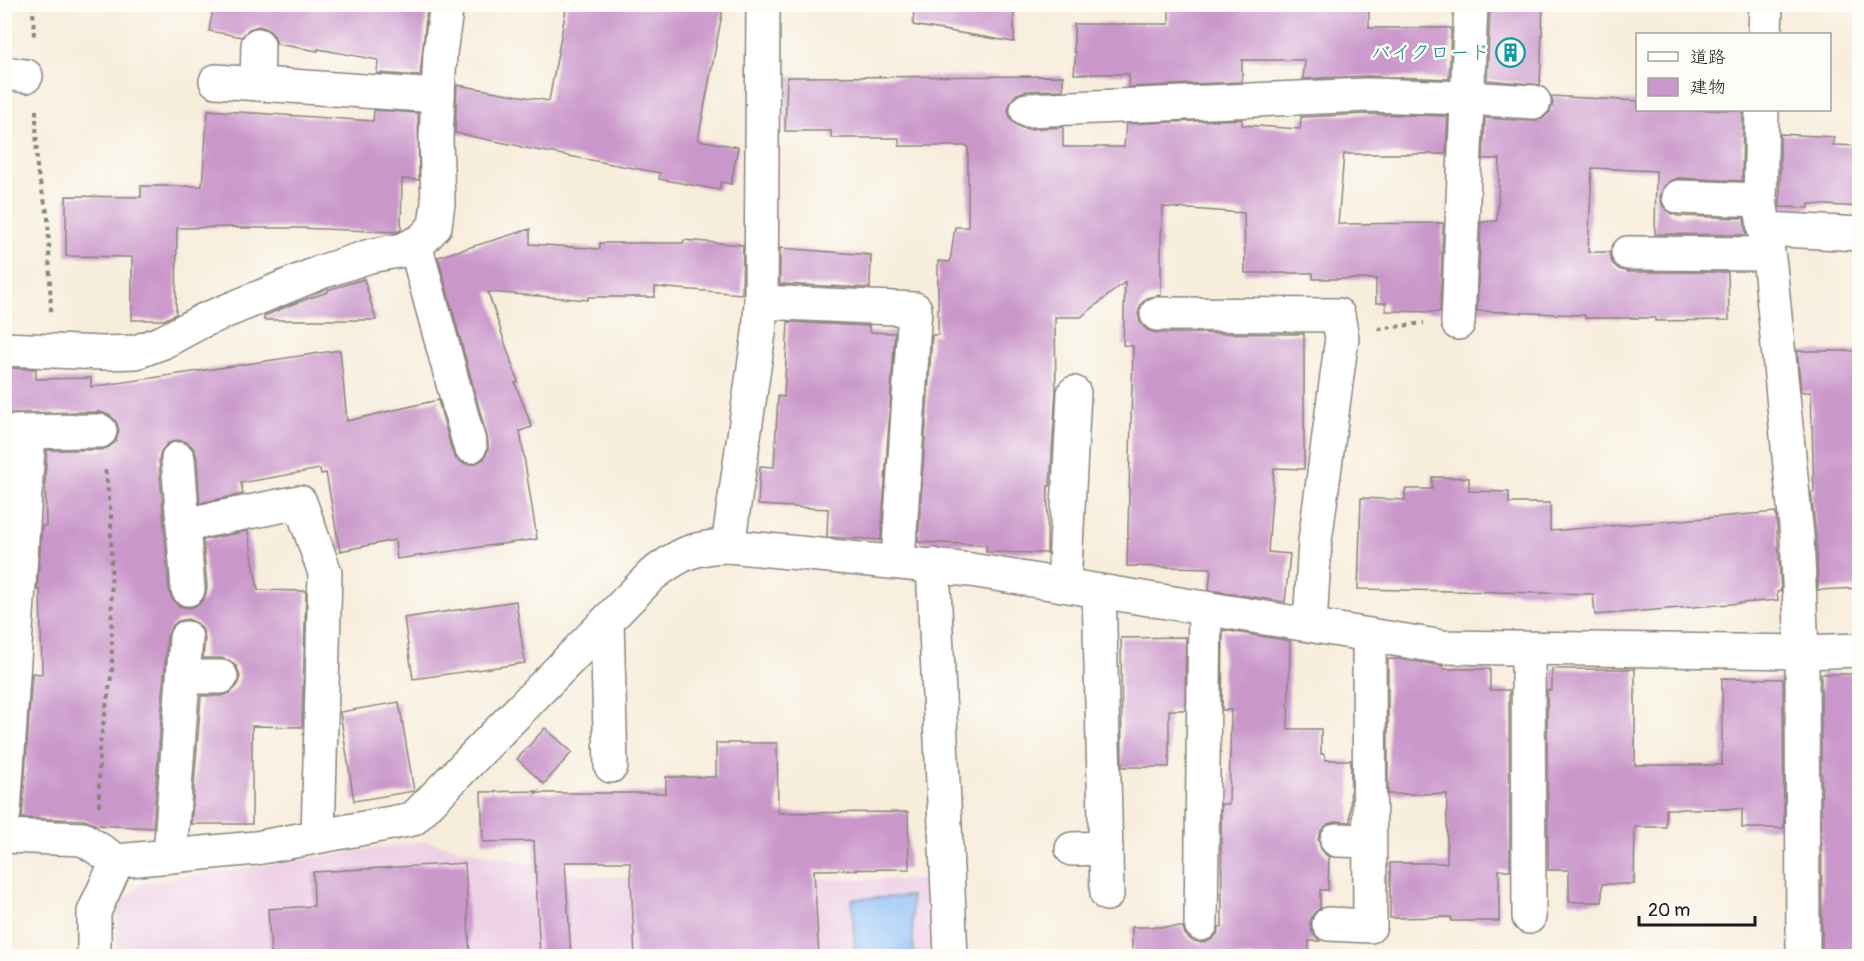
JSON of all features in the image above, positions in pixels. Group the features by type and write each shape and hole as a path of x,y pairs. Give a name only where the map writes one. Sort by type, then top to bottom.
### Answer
{"street":[{"path":"4,349 136,352 163,342 202,321 321,272 370,256 403,250 422,240 435,226 438,203 436,138 440,52 447,4"},
{"path":"728,546 759,333 763,4"},
{"path":"1458,322 1471,4"},
{"path":"1765,33 1766,4"},
{"path":"257,84 258,45"},
{"path":"216,81 438,96"},
{"path":"1028,111 1368,94 1534,102"},
{"path":"1762,111 1764,228 1797,536 1802,652 1803,957"},
{"path":"1679,197 1764,228"},
{"path":"1628,253 1764,228 1860,234"},
{"path":"415,244 470,446"},
{"path":"761,302 915,309 898,561"},
{"path":"1156,314 1338,315 1342,338 1316,541 1310,625"},
{"path":"1064,585 1074,393"},
{"path":"4,813 16,432 100,431"},
{"path":"178,459 188,589"},
{"path":"183,525 300,502 325,573 318,836"},
{"path":"4,836 83,839 104,853 170,856 256,848 413,819 652,575 688,552 706,547 728,546 971,570 1443,647 1802,652 1860,650"},
{"path":"933,565 951,957"},
{"path":"1099,591 1107,894"},
{"path":"1201,924 1205,608"},
{"path":"607,621 611,766"},
{"path":"1329,924 1370,926 1353,840 1369,635"},
{"path":"170,856 186,638"},
{"path":"1528,649 1529,917"},
{"path":"184,677 221,677"},
{"path":"1072,849 1106,848"},
{"path":"94,957 94,912 104,853"}],"path":[{"path":"33,4 34,40"},
{"path":"22,82 37,170 48,216 51,351"},
{"path":"1342,338 1375,329 1403,325 1458,322"},
{"path":"100,431 111,515 112,672 99,750 99,832 104,853"}],"shaded area":[{"path":"425,841 592,877 926,880 930,956 116,956 117,905 143,883"}],"water":[{"path":"911,896 914,956 855,956 852,899"}],"building":[{"path":"214,4 396,4 427,9 420,76 377,73 378,60 277,44 268,29 259,26 249,29 242,37 209,31"},
{"path":"567,4 724,4 698,140 738,147 731,184 721,182 719,190 659,179 660,173 455,133 457,85 549,101"},
{"path":"1169,4 1369,4 1369,28 1451,28 1449,79 1366,76 1303,79 1305,60 1242,60 1242,82 1128,87 1129,74 1074,74 1076,52 1074,52 1074,24 1169,24"},
{"name":"バイクロード","path":"1490,4 1543,4 1540,85 1487,80"},
{"path":"914,8 1014,8 1014,42 913,25"},
{"path":"1063,76 1063,90 1026,91 1017,94 1008,110 1011,120 1019,127 1028,129 1063,127 1063,147 1124,147 1126,124 1242,119 1242,125 1300,129 1301,117 1367,114 1448,116 1446,154 1344,154 1338,224 1443,223 1440,312 1386,311 1386,303 1376,303 1376,279 1313,279 1313,273 1245,273 1244,213 1163,207 1161,295 1147,298 1141,304 1138,313 1140,323 1147,330 1157,333 1304,334 1304,469 1274,468 1268,552 1290,554 1285,602 1209,590 1211,568 1127,566 1133,346 1123,345 1125,282 1081,317 1055,317 1056,390 1050,486 1048,486 1047,553 986,552 986,545 918,542 932,335 938,335 938,261 950,262 955,227 968,227 968,146 899,146 899,138 831,138 831,131 785,131 787,77"},
{"path":"1551,96 1636,101 1636,111 1743,111 1742,181 1679,178 1670,181 1664,187 1660,197 1663,206 1670,213 1678,216 1744,218 1746,235 1655,234 1656,171 1592,168 1588,252 1609,252 1612,263 1628,272 1728,272 1729,320 1655,321 1655,318 1585,318 1585,315 1477,311 1481,222 1497,221 1500,159 1483,159 1485,118 1533,121 1542,119 1550,112 1553,104"},
{"path":"208,110 373,121 374,110 418,113 419,180 402,179 401,230 397,232 298,228 177,228 176,314 164,320 132,320 132,257 66,256 66,196 141,197 141,186 202,186"},
{"path":"1780,134 1834,137 1833,145 1860,146 1860,207 1809,204 1809,208 1780,207"},
{"path":"530,229 530,244 600,249 600,243 683,243 684,240 743,245 742,294 655,287 655,297 588,297 588,300 488,292 518,382 515,383 532,427 520,431 537,539 397,559 395,540 340,551 326,473 321,474 320,469 241,483 243,494 200,503 197,458 194,449 187,442 177,440 167,444 161,451 159,460 169,590 172,599 179,606 189,608 198,605 205,598 207,588 203,540 248,531 258,590 306,591 302,727 252,726 252,824 191,824 201,696 221,696 230,693 237,686 240,676 237,667 230,661 221,658 203,658 205,639 203,630 197,623 188,619 178,621 171,627 167,637 153,828 96,825 84,820 22,818 32,673 42,674 40,590 37,590 42,526 46,526 47,450 101,450 116,441 119,430 110,415 100,412 4,413 4,368 36,369 36,379 91,378 91,387 340,350 347,421 438,400 456,459 465,464 474,464 484,459 488,450 488,441 438,257"},
{"path":"780,248 871,255 870,288 780,284"},
{"path":"364,279 376,320 264,320 264,316 298,302"},
{"path":"788,322 869,326 869,332 895,333 881,540 827,537 828,509 758,505 760,466 774,467 778,396 784,397"},
{"path":"1797,351 1860,351 1860,588 1818,590 1816,535 1811,493 1814,492 1811,392 1801,392"},
{"path":"1432,477 1469,478 1469,491 1509,492 1509,503 1550,503 1550,531 1776,512 1781,591 1777,592 1778,600 1595,615 1593,594 1358,589 1361,498 1405,500 1405,489 1432,489"},
{"path":"516,601 525,663 413,679 404,618"},
{"path":"1223,630 1290,641 1288,729 1321,729 1321,754 1324,754 1325,760 1351,760 1350,822 1338,821 1328,824 1321,831 1318,839 1321,849 1331,857 1329,857 1328,890 1320,890 1320,908 1313,914 1310,923 1312,932 1320,941 1309,941 1309,957 1132,957 1132,927 1183,927 1185,934 1191,940 1201,943 1211,940 1217,934 1219,927 1222,927 1221,804 1229,804 1231,710 1222,710"},
{"path":"1186,637 1185,710 1169,710 1169,767 1122,767 1121,638"},
{"path":"1388,659 1443,666 1443,669 1490,669 1490,690 1509,690 1510,870 1499,870 1499,921 1451,921 1451,917 1390,918 1390,863 1447,863 1447,794 1388,794"},
{"path":"1552,669 1635,669 1635,765 1722,765 1722,678 1783,679 1784,828 1742,828 1742,809 1666,809 1666,827 1635,827 1634,884 1602,884 1602,902 1569,902 1569,870 1548,870 1547,690 1552,690"},
{"path":"1821,674 1860,674 1860,957 1822,957"},
{"path":"399,702 414,791 354,801 340,712"},
{"path":"545,728 572,752 544,784 517,759"},
{"path":"716,743 777,743 778,813 908,812 909,869 814,870 819,957 635,957 630,862 565,862 571,957 540,957 534,841 483,842 481,792 666,793 666,777 716,777"},
{"path":"465,863 470,957 271,957 268,909 314,906 313,872"}],"place":[{"name":"バイクロード","path":"1511,52"}]}
